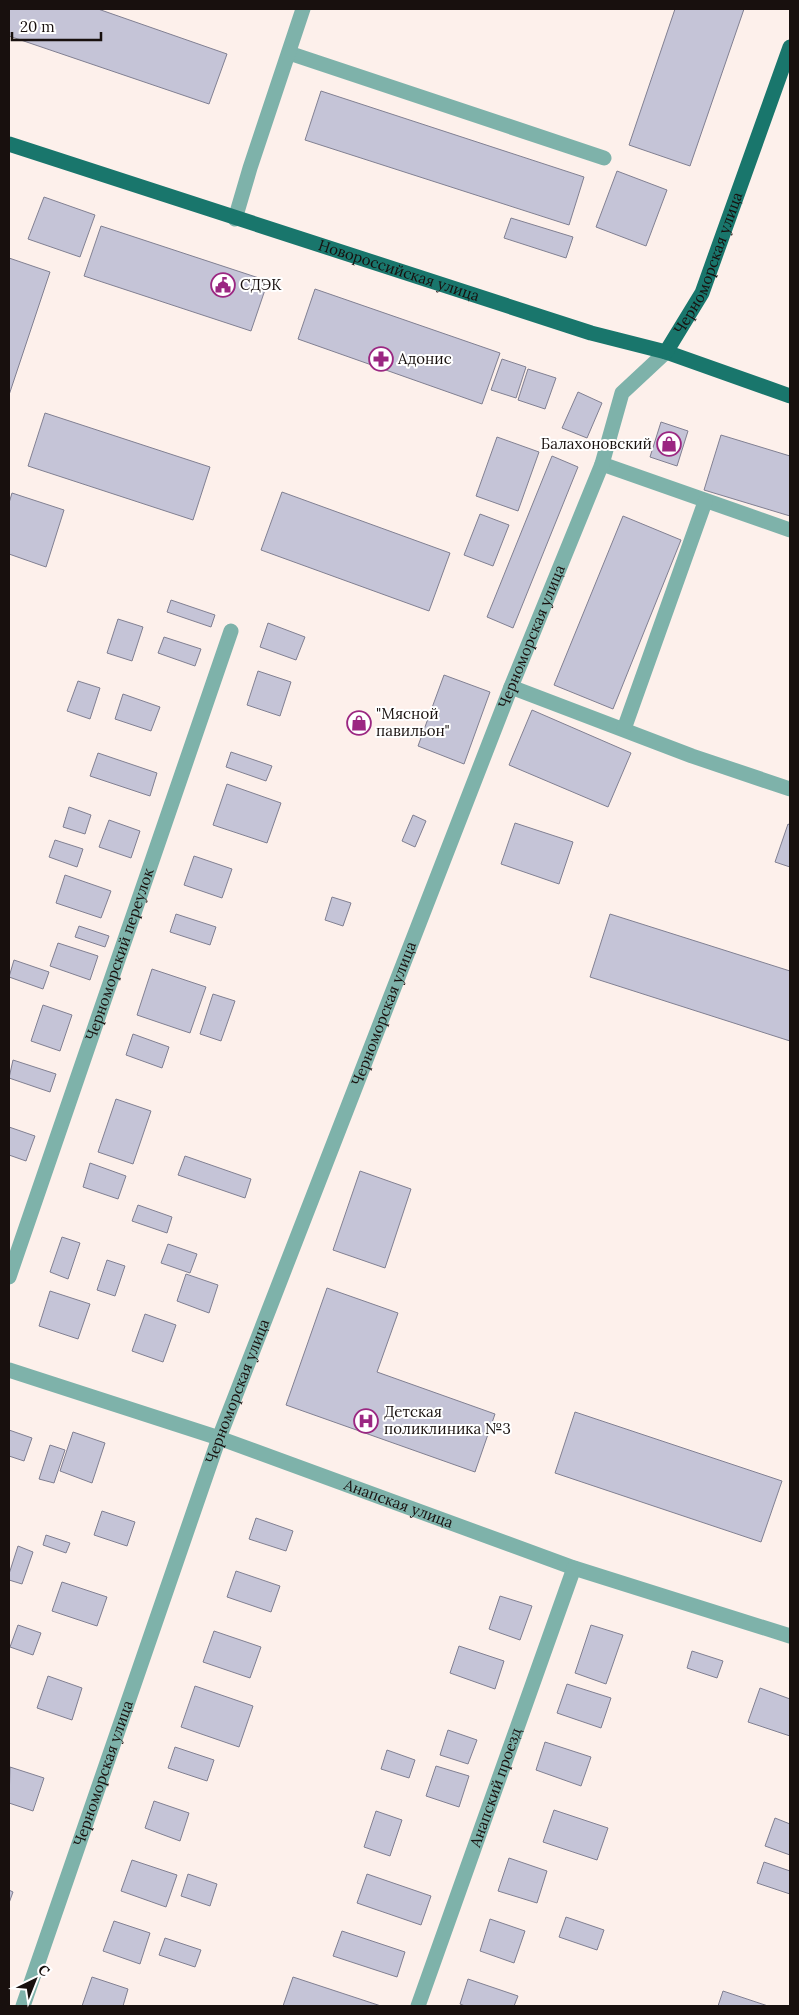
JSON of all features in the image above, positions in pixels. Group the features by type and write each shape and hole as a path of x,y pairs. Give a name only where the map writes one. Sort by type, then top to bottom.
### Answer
{"main road":[{"name":"Черноморская улица","path":"666,352 702,293 790,47"},
{"name":"Новороссийская улица","path":"9,144 235,219 591,333 666,352 790,396"}],"street":[{"path":"235,219 303,9"},
{"path":"289,53 604,158"},
{"name":"Черноморская улица","path":"23,2006 219,1438 511,687 602,464 622,393 666,352"},
{"path":"602,464 705,502 790,530"},
{"path":"624,730 705,502"},
{"name":"Черноморский переулок","path":"9,1277 231,631"},
{"path":"511,687 692,756 790,789"},
{"name":"Анапская улица","path":"9,1370 219,1438 574,1568 790,1636"},
{"name":"Анапский проезд","path":"418,2006 574,1568"}],"building":[{"path":"9,9 98,9 227,54 209,104 9,36"},
{"path":"675,9 744,9 690,166 629,145"},
{"path":"321,91 584,177 569,225 305,140"},
{"path":"617,171 667,190 646,246 596,227"},
{"path":"44,197 95,215 80,257 28,239"},
{"path":"511,218 573,237 566,258 504,238"},
{"path":"101,226 268,281 251,331 84,276"},
{"path":"9,258 50,272 9,395"},
{"path":"315,289 500,353 482,404 298,339"},
{"path":"502,359 526,367 516,398 491,390"},
{"path":"528,369 556,378 545,409 518,400"},
{"path":"578,392 602,403 587,438 562,428"},
{"path":"45,413 210,467 193,520 28,466"},
{"name":"Балахоновский","path":"661,422 688,431 677,466 650,457"},
{"path":"721,435 790,456 790,516 704,490"},
{"path":"497,437 539,452 518,511 476,496"},
{"path":"552,456 578,467 513,628 487,617"},
{"path":"282,492 450,553 429,611 261,550"},
{"path":"12,493 64,510 46,567 9,554 9,503"},
{"path":"480,514 509,525 493,566 464,555"},
{"path":"623,516 681,540 613,709 554,685"},
{"path":"171,600 215,615 211,627 167,612"},
{"path":"118,619 143,627 132,661 107,653"},
{"path":"268,623 305,637 296,660 260,647"},
{"path":"164,637 201,649 195,666 158,653"},
{"path":"258,671 291,682 280,716 247,705"},
{"path":"444,675 490,692 464,764 418,746"},
{"path":"78,681 100,688 90,719 67,711"},
{"path":"123,694 160,707 151,731 115,719"},
{"path":"532,710 631,753 608,807 509,765"},
{"path":"231,752 272,766 266,781 226,767"},
{"path":"98,753 157,773 150,796 90,776"},
{"path":"227,784 281,803 267,843 213,825"},
{"path":"69,807 91,815 85,834 63,827"},
{"path":"413,815 426,821 415,847 402,841"},
{"path":"109,820 140,831 131,858 99,847"},
{"path":"515,823 573,842 559,884 501,864"},
{"path":"788,824 790,825 790,867 775,862"},
{"path":"55,840 83,849 77,867 49,857"},
{"path":"194,856 232,869 222,898 184,885"},
{"path":"65,875 111,891 101,918 56,903"},
{"path":"332,897 351,903 343,926 325,920"},
{"path":"176,914 216,927 210,945 170,932"},
{"path":"610,914 790,971 790,1041 590,977"},
{"path":"79,926 109,936 105,947 75,937"},
{"path":"58,943 98,956 90,980 50,966"},
{"path":"14,960 49,972 43,989 9,977"},
{"path":"152,969 206,987 190,1033 137,1015"},
{"path":"213,994 235,1001 221,1041 200,1034"},
{"path":"43,1005 72,1015 60,1051 31,1041"},
{"path":"133,1034 169,1047 162,1068 126,1055"},
{"path":"13,1060 56,1074 50,1092 9,1078"},
{"path":"116,1099 151,1111 133,1164 98,1152"},
{"path":"9,1127 35,1136 26,1161 9,1155"},
{"path":"185,1156 251,1179 245,1198 178,1175"},
{"path":"90,1163 126,1176 118,1199 83,1187"},
{"path":"360,1171 411,1189 385,1268 333,1250"},
{"path":"138,1205 172,1217 167,1233 132,1221"},
{"path":"62,1237 80,1243 68,1279 50,1272"},
{"path":"168,1244 197,1254 190,1273 161,1263"},
{"path":"107,1260 125,1266 115,1296 97,1290"},
{"path":"186,1274 218,1285 209,1313 177,1301"},
{"path":"327,1288 398,1313 377,1372 495,1414 475,1472 286,1405"},
{"path":"50,1291 90,1304 78,1339 39,1326"},
{"path":"145,1314 176,1325 163,1362 132,1351"},
{"path":"575,1412 782,1481 761,1542 555,1473"},
{"path":"9,1430 32,1438 24,1461 9,1456"},
{"path":"73,1432 105,1443 92,1483 60,1471"},
{"path":"50,1445 65,1450 54,1483 39,1479"},
{"path":"102,1511 135,1522 127,1546 94,1535"},
{"path":"256,1518 293,1531 286,1551 249,1539"},
{"path":"46,1535 70,1543 66,1553 43,1545"},
{"path":"18,1546 33,1552 22,1584 9,1580 9,1574"},
{"path":"236,1571 280,1586 271,1612 227,1597"},
{"path":"62,1582 107,1597 97,1626 52,1611"},
{"path":"500,1596 532,1606 520,1640 489,1629"},
{"path":"18,1625 41,1633 33,1655 10,1647"},
{"path":"591,1625 623,1635 606,1684 575,1673"},
{"path":"214,1631 261,1647 250,1678 203,1662"},
{"path":"459,1646 504,1661 495,1689 450,1673"},
{"path":"692,1651 723,1661 717,1678 687,1668"},
{"path":"48,1676 82,1688 72,1720 37,1708"},
{"path":"567,1684 611,1698 601,1728 557,1713"},
{"path":"195,1686 253,1706 239,1747 181,1727"},
{"path":"760,1688 790,1699 790,1736 748,1722"},
{"path":"448,1730 477,1740 468,1764 440,1755"},
{"path":"545,1742 591,1757 581,1786 536,1770"},
{"path":"175,1747 214,1760 207,1781 168,1768"},
{"path":"387,1750 415,1760 409,1778 381,1769"},
{"path":"436,1766 469,1776 459,1807 426,1796"},
{"path":"10,1767 44,1778 33,1811 9,1803"},
{"path":"154,1801 189,1813 180,1841 145,1828"},
{"path":"554,1810 608,1828 597,1860 543,1842"},
{"path":"376,1811 402,1820 390,1856 364,1847"},
{"path":"775,1818 790,1824 790,1855 765,1846"},
{"path":"509,1858 547,1871 537,1903 498,1891"},
{"path":"132,1860 177,1875 166,1907 121,1891"},
{"path":"764,1862 790,1871 790,1894 757,1883"},
{"path":"188,1874 217,1884 210,1906 181,1896"},
{"path":"367,1874 431,1896 421,1925 357,1903"},
{"path":"9,1890 13,1892 9,1903"},
{"path":"566,1917 604,1930 597,1950 559,1937"},
{"path":"490,1919 525,1931 514,1963 480,1951"},
{"path":"114,1921 150,1933 140,1964 103,1951"},
{"path":"342,1931 405,1952 397,1977 333,1956"},
{"path":"165,1938 201,1950 195,1967 159,1955"},
{"path":"92,1977 128,1989 123,2006 82,2006"},
{"path":"293,1977 381,2006 283,2006"},
{"path":"468,1979 518,1996 514,2006 465,2006 460,2004"},
{"path":"723,1991 768,2006 718,2006"}],"place":[{"name":"СДЭК","path":"223,285"},
{"name":"Адонис","path":"381,359"},
{"name":"Балахоновский","path":"669,444"},
{"name":"\"Мясной павильон\"","path":"359,723"},
{"name":"Детская поликлиника №3","path":"366,1421"}]}
